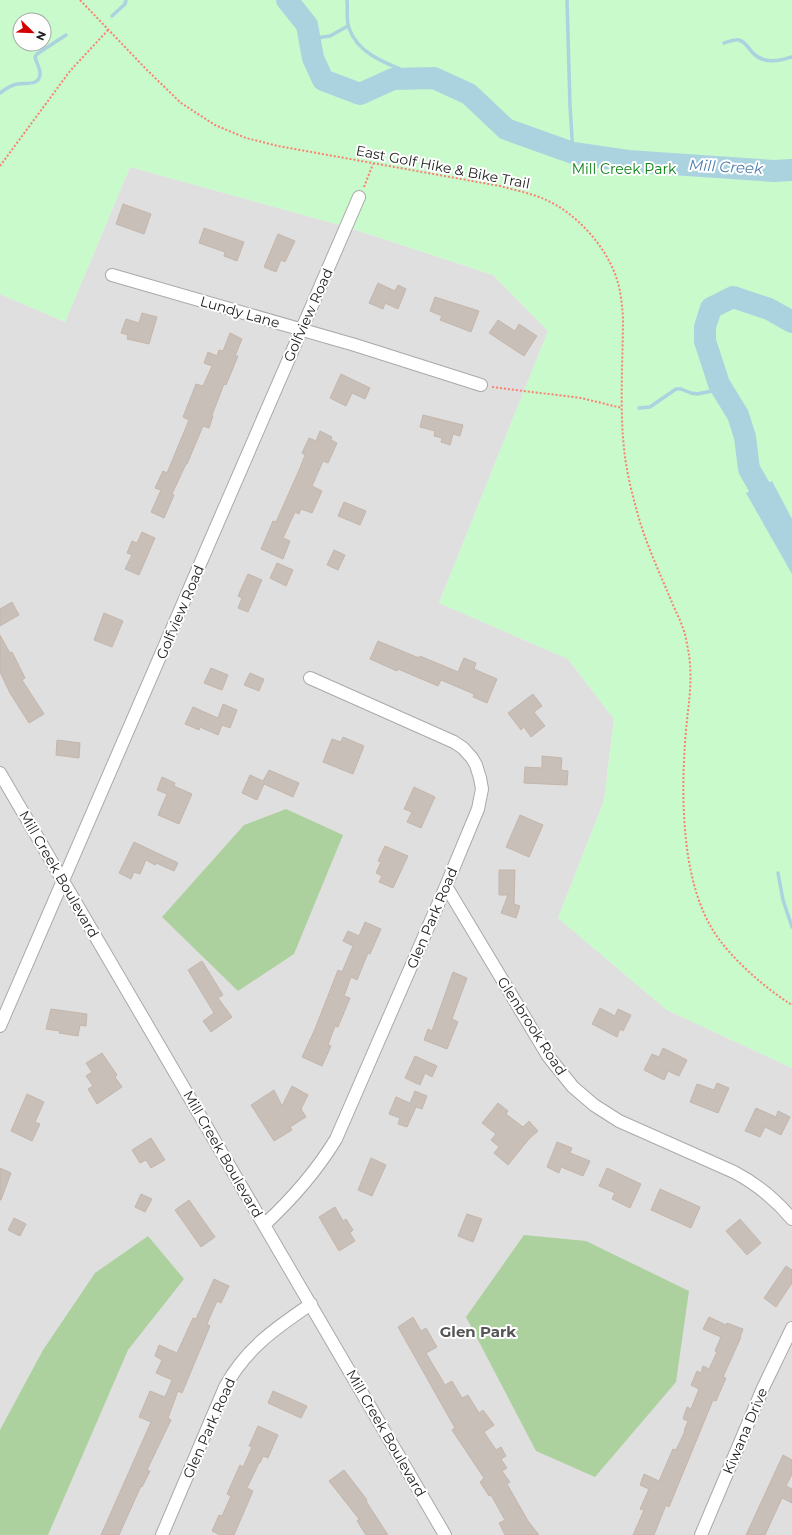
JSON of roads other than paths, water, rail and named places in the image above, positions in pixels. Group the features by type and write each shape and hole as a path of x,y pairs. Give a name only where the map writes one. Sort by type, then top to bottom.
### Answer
{"street":[{"name":"Golfview Road","path":"0,1026 359,197"},
{"name":"Lundy Lane","path":"112,275 355,345 481,385"},
{"name":"Glen Park Road","path":"264,1225 284,1207 305,1183 322,1161 336,1139 446,886 478,809 481,797 480,778 472,758 463,748 454,742 310,678"},
{"name":"Mill Creek Boulevard","path":"0,772 63,883 445,1535"},
{"name":"Glenbrook Road","path":"446,886 548,1056 573,1087 594,1105 619,1121 749,1180 763,1189 779,1203 792,1218"},
{"name":"Glen Park Road","path":"162,1535 225,1387 232,1375 248,1353 270,1333 311,1304"},
{"name":"Kiwana Drive","path":"701,1535 763,1388 792,1328"}],"water":[{"path":"772,481 792,519 792,574 746,493"}],"waterway":[{"path":"112,16 125,4 126,0"},
{"name":"Mill Creek","path":"287,0 307,25 313,58 323,80 360,94 393,79 434,78 469,94 506,129 573,153 628,161 774,171 792,170"},
{"path":"347,0 348,25 354,38 361,47 379,60 421,78"},
{"path":"567,0 573,153"},
{"path":"309,39 330,36 348,26"},
{"path":"0,93 15,85 32,83 38,80 40,71 35,57 37,54 66,35"},
{"path":"724,43 739,40 762,59 772,61 792,57"},
{"name":"Mill Creek","path":"792,322 769,309 733,297 711,308 705,327 705,341 719,384 738,415 745,437 749,469 792,544"},
{"path":"639,408 650,407 676,389 697,394 722,389"},
{"path":"778,873 783,900 792,927"}],"district":[{"name":"Glen Park","path":"478,1332"}],"park label":[{"name":"Mill Creek Park","path":"624,169"}]}
